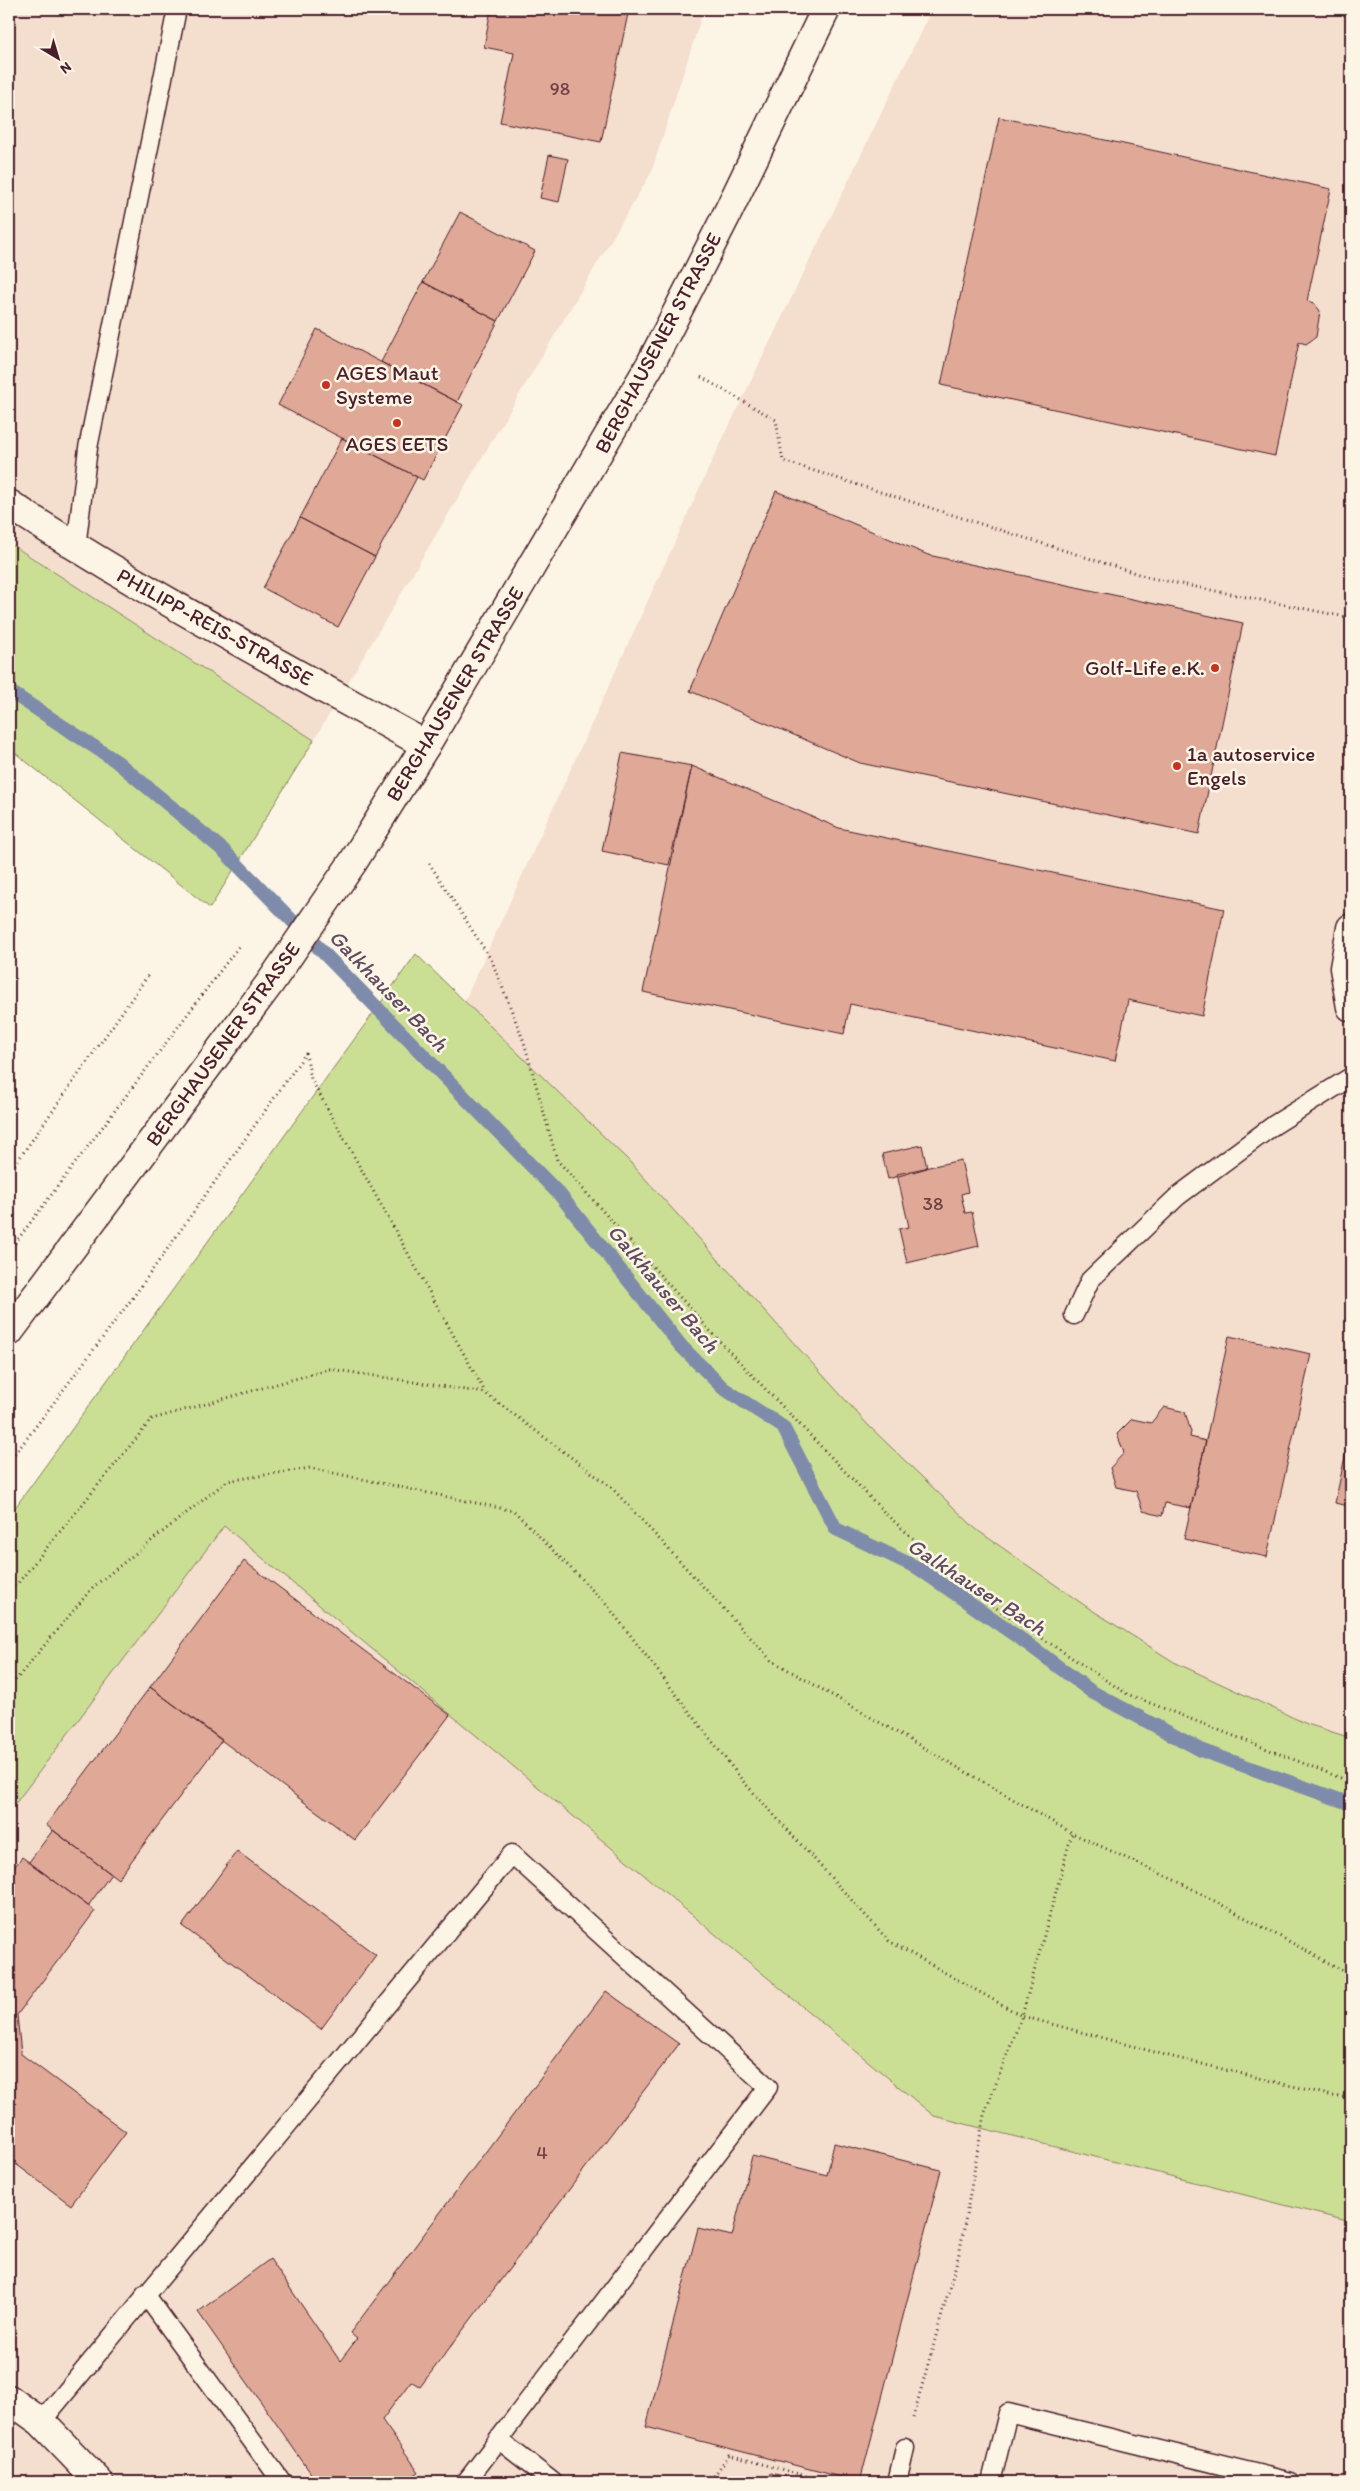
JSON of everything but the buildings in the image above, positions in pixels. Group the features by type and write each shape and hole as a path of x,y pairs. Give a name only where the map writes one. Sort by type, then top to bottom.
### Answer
{"main road":[{"name":"BERGHAUSENER STRASSE","path":"9,1332 270,983 354,862 426,745 650,365 726,216 826,9"},
{"name":"PHILIPP-REIS-STRASSE","path":"9,504 76,548 426,745"},
{"path":"1351,928 1344,968 1351,1006"},
{"path":"9,2399 41,2422 99,2482"}],"lane":[{"path":"76,548 88,448 177,9"},
{"path":"1074,1315 1090,1280 1178,1196 1274,1125 1351,1077"},
{"path":"41,2422 145,2294 512,1854 768,2087 466,2482"},
{"path":"145,2294 282,2482"},
{"path":"991,2482 1008,2413 1291,2482"},
{"path":"498,2439 553,2482"},
{"path":"897,2482 905,2448"}],"path":[{"path":"701,377 776,420 783,461 1151,578 1351,618"},
{"path":"429,863 492,961 524,1042 557,1160 722,1344 887,1515 975,1594 1126,1694 1351,1782"},
{"path":"9,1251 239,946"},
{"path":"9,1173 150,974"},
{"path":"9,1462 134,1296 306,1053 311,1079 485,1393 611,1487 771,1660 1072,1833 1185,1885 1351,1976"},
{"path":"9,1594 152,1419 330,1369 485,1393"},
{"path":"9,1688 93,1587 227,1481 310,1468 514,1510 607,1605 742,1780 889,1941 1022,2016 1170,2056 1333,2096 1351,2098"},
{"path":"905,2448 960,2250 984,2115 1022,2016 1072,1833"},
{"path":"706,2482 714,2476 729,2455 828,2482"}],"shaded area":[{"path":"9,9 704,9 651,173 314,740 9,543"},
{"path":"932,9 1351,9 1351,2482 9,2482 9,1812 224,1526 711,463"}],"green space":[{"path":"9,543 314,740 210,908 9,748"},
{"path":"416,954 629,1161 868,1425 977,1530 1087,1607 1174,1662 1307,1724 1351,1738 1351,2222 934,2116 224,1526 9,1812 9,1516"}],"waterway":[{"name":"Galkhauser Bach","path":"9,691 116,761 223,850 560,1195 681,1346 723,1388 783,1427 836,1529 918,1568 1028,1644 1092,1692 1203,1751 1351,1804"}],"place":[{"name":"AGES Maut Systeme","path":"326,385"},
{"name":"AGES EETS","path":"397,423"},
{"name":"Golf-Life e.K.","path":"1215,668"},
{"name":"1a autoservice Engels","path":"1177,766"}]}
